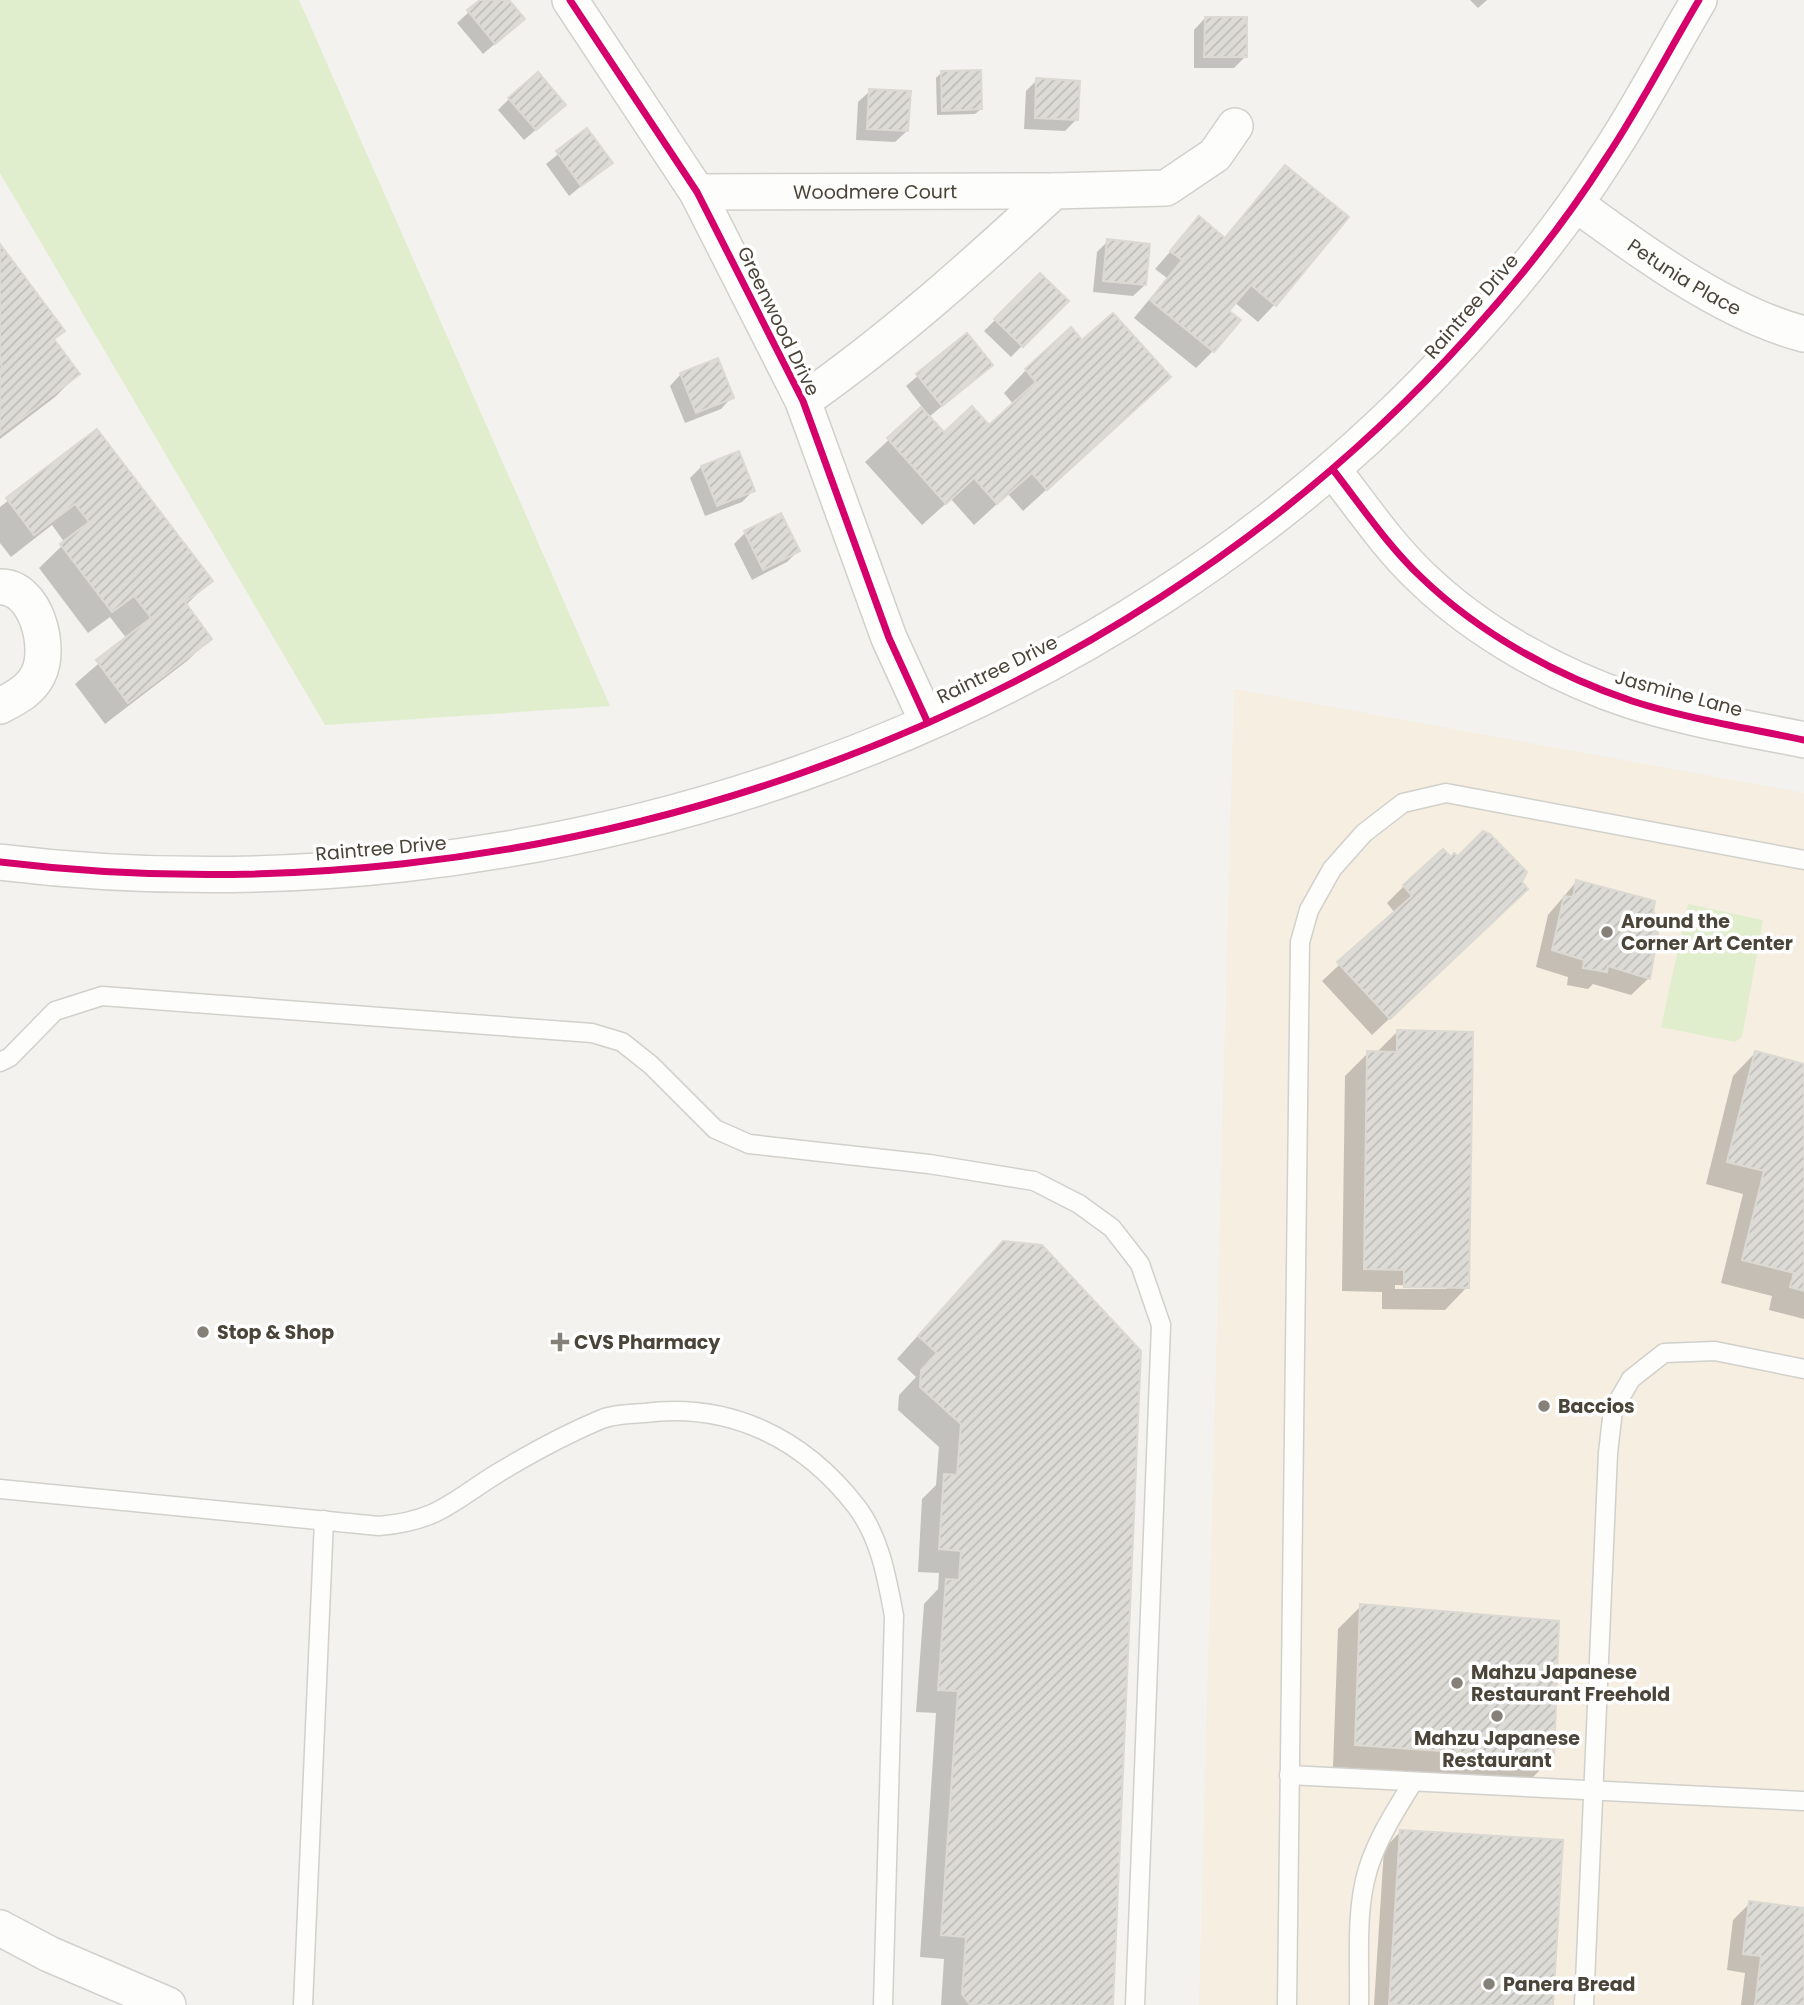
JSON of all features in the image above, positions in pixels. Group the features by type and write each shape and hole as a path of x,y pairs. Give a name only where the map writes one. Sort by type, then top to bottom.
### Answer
{"street":[{"name":"Greenwood Drive","path":"569,0 697,192 803,401 889,638 927,721"},
{"name":"Raintree Drive","path":"0,862 78,872 220,874 387,866 524,847 639,822 821,767 1002,689 1128,618 1208,567 1334,471 1469,335 1576,204 1609,154 1696,1"},
{"name":"Woodmere Court","path":"697,192 1166,188 1215,155 1235,126"},
{"path":"803,401 857,363 952,286 1054,191"},
{"name":"Petunia Place","path":"1576,204 1653,259 1742,310 1804,334"},
{"name":"Jasmine Lane","path":"1334,471 1389,543 1423,579 1507,642 1576,679 1632,701 1688,716 1804,740"},
{"path":"0,587 7,587 28,602 41,625 44,653 38,675 23,694 0,706"},
{"path":"0,1927 49,1954 168,2005"}],"lane":[{"path":"1287,2005 1300,942 1309,909 1332,869 1364,833 1403,803 1446,793 1804,860"},
{"path":"0,1062 10,1057 55,1011 102,996 593,1033 622,1042 651,1065 715,1129 749,1144 951,1167 1034,1181 1079,1204 1112,1228 1140,1264 1161,1325 1135,2005"},
{"path":"1584,2005 1608,1453 1613,1410 1631,1379 1664,1353 1715,1351 1804,1369"},
{"path":"0,1489 379,1526 402,1524 440,1513 507,1468 605,1417 675,1409 740,1419 799,1448 857,1507 882,1557 894,1616 883,2005"},
{"path":"303,2005 324,1520"},
{"path":"1289,1775 1804,1801"},
{"path":"1359,2005 1362,1895 1368,1869 1381,1834 1413,1782"}],"shaded area":[{"path":"1234,689 1804,793 1804,2005 1199,2005"}],"green space":[{"path":"0,0 299,0 610,706 325,725 0,173"},
{"path":"1688,904 1763,920 1742,1037 1735,1042 1661,1027"}],"building":[{"path":"480,0 509,0 525,19 495,44 467,10"},
{"path":"1205,17 1247,17 1247,57 1204,57"},
{"path":"981,70 982,109 942,111 941,71"},
{"path":"538,72 566,105 536,130 508,98"},
{"path":"1036,78 1080,81 1078,120 1035,118"},
{"path":"869,89 911,91 908,131 867,129"},
{"path":"587,128 613,163 581,186 556,151"},
{"path":"1285,165 1349,217 1276,306 1251,285 1229,311 1241,320 1214,352 1150,300 1182,260 1170,251 1199,216 1225,238"},
{"path":"1107,239 1150,244 1146,285 1103,281"},
{"path":"0,244 65,331 54,339 80,374 0,435 0,369 3,367 0,364"},
{"path":"1040,273 1069,301 1023,347 994,319"},
{"path":"1113,313 1171,377 1047,490 1032,473 997,504 974,478 946,504 887,438 921,407 944,432 972,406 989,425 1036,382 1025,369 1071,327 1082,340"},
{"path":"967,333 993,365 942,406 916,374"},
{"path":"718,358 734,398 696,413 680,373"},
{"path":"97,429 213,581 185,602 212,639 128,703 96,660 151,618 134,596 112,612 60,544 89,522 75,504 34,535 6,498"},
{"path":"739,451 755,491 717,506 701,466"},
{"path":"781,513 800,551 763,570 744,531"},
{"path":"1483,831 1490,834 1527,872 1522,882 1528,889 1390,1019 1337,962 1412,896 1403,885 1443,849 1451,857 1454,853 1458,856"},
{"name":"Around the Corner Art Center","path":"1576,880 1655,901 1653,913 1661,915 1650,979 1608,966 1607,972 1583,968 1584,960 1552,950 1564,896 1573,897"},
{"path":"1397,1030 1473,1032 1469,1288 1404,1287 1404,1270 1364,1269 1367,1051 1397,1052"},
{"path":"1755,1051 1804,1064 1804,1291 1790,1287 1794,1273 1742,1260 1764,1171 1727,1162"},
{"path":"1003,1241 1042,1245 1141,1351 1113,2005 970,2005 962,1994 966,1937 941,1935 958,1691 938,1690 946,1579 959,1580 961,1551 939,1549 944,1474 957,1475 961,1424 920,1387 921,1370 937,1353 918,1336"},
{"name":"Mahzu Japanese Restaurant Freehold","path":"1360,1604 1559,1621 1554,1759 1355,1745"},
{"path":"1400,1830 1563,1840 1553,2005 1389,2005"},
{"path":"1749,1901 1804,1908 1804,2005 1755,2005 1761,1956 1743,1954"}],"cycle path":[{"path":"570,0 697,192 803,401 889,638 927,721"},
{"path":"0,862 201,875 403,864 604,830 799,774 986,696 1162,596 1324,476 1469,335 1541,249 1591,181 1631,119 1699,0"},
{"path":"1334,471 1387,540 1422,578 1468,617 1520,651 1576,679 1632,701 1696,718 1804,740"}],"place":[{"name":"Around the Corner Art Center","path":"1607,932"},
{"name":"Stop & Shop","path":"203,1332"},
{"name":"CVS Pharmacy","path":"560,1342"},
{"name":"Baccios","path":"1544,1406"},
{"name":"Mahzu Japanese Restaurant Freehold","path":"1457,1683"},
{"name":"Mahzu Japanese Restaurant","path":"1497,1716"},
{"name":"Panera Bread","path":"1489,1984"}]}
